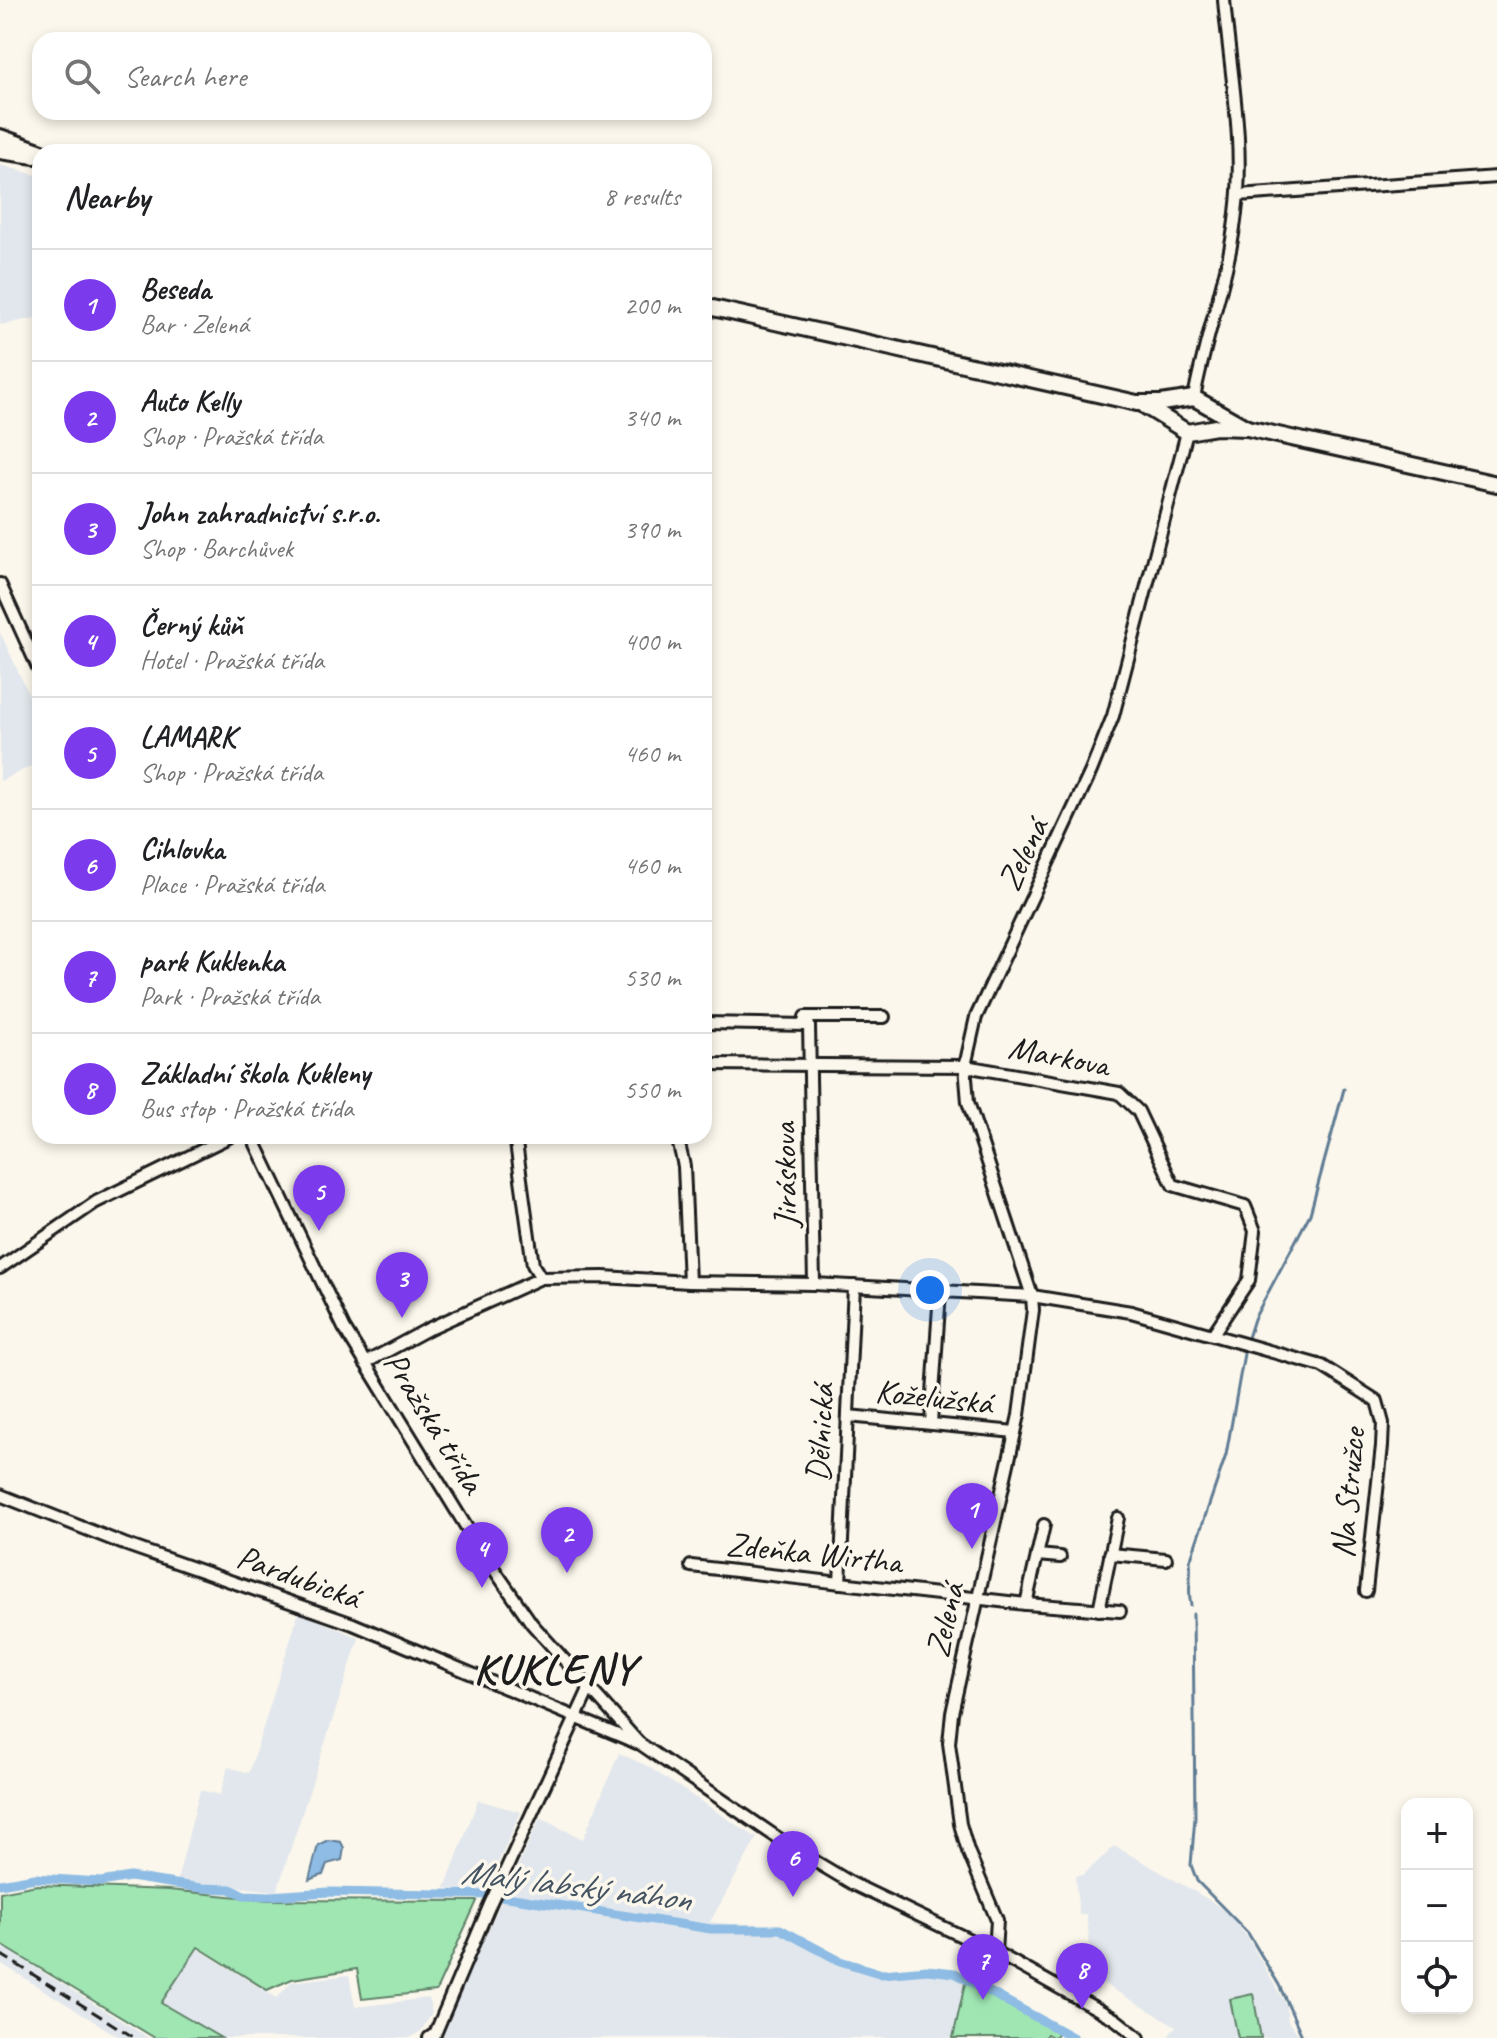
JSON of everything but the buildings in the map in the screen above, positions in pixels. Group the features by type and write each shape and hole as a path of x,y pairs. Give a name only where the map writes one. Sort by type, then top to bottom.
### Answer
{"main road":[{"path":"0,137 32,150"},
{"path":"0,151 32,153"},
{"path":"712,308 1137,403 1187,429 1247,428 1497,484"},
{"path":"1187,429 1207,418 1198,401"},
{"path":"1137,403 1198,401 1247,428"},
{"path":"1179,402 1173,411 1187,429"}],"street":[{"path":"1198,401 1232,241 1238,195 1238,152 1224,0"},
{"path":"1238,195 1497,177"},
{"name":"Zelená","path":"995,1952 998,1926 963,1838 949,1743 952,1713 1015,1432 1032,1322 1032,1296 975,1130 968,1102 965,1066 976,1017 1091,771 1113,716 1187,429"},
{"path":"0,584 32,654"},
{"path":"804,1025 805,1017 884,1017"},
{"path":"712,1023 809,1025 810,1065"},
{"name":"Markova","path":"712,1064 965,1066 1119,1093 1138,1111 1173,1185 1245,1206 1255,1231 1249,1280 1213,1334"},
{"name":"Jiráskova","path":"810,1065 814,1284"},
{"path":"0,1268 96,1202 215,1144"},
{"name":"Pražská třída","path":"256,1144 322,1285 365,1363 508,1592 639,1743 791,1847 853,1884 995,1952 1115,2019 1139,2038"},
{"path":"516,1144 533,1265 541,1278"},
{"path":"679,1144 684,1166 693,1282"},
{"path":"365,1363 430,1328 541,1278 814,1284 1032,1296 1131,1312 1213,1334"},
{"name":"Dělnická","path":"840,1583 854,1286"},
{"path":"931,1423 940,1292"},
{"name":"Na Stružce","path":"1213,1334 1322,1366 1377,1401 1383,1423 1382,1446 1366,1591"},
{"name":"Koželužská","path":"848,1416 1015,1432"},
{"name":"Pardubická","path":"0,1495 124,1544 353,1624 639,1743"},
{"path":"1099,1610 1118,1518"},
{"path":"1026,1604 1044,1525"},
{"path":"1110,1554 1166,1559"},
{"path":"1037,1555 1060,1557"},
{"name":"Zdeňka Wirtha","path":"691,1566 1026,1604 1120,1611"},
{"path":"429,2038 435,2034 491,1902 589,1689"}],"shaded area":[{"path":"0,165 32,174 32,319 0,325"},
{"path":"0,632 32,702 32,766 0,781"},
{"path":"299,1612 359,1638 277,1891 177,1881 200,1790 220,1795 228,1767 249,1773"},
{"path":"619,1753 647,1766 757,1838 710,1922 780,1929 809,1946 875,1974 899,1976 930,1973 966,1979 953,2038 438,2038 540,1818 583,1839"},
{"path":"478,1800 521,1812 485,1892 445,1888"},
{"path":"1115,1846 1211,1901 1229,1915 1248,1938 1286,2005 1288,2022 1302,2038 1167,2038 1176,2026 1071,1965 1082,1947 1090,1946 1086,1914 1079,1915 1075,1876 1083,1875"},
{"path":"0,1945 149,2038 121,2038 0,1963"},
{"path":"198,1949 277,1998 291,1982 349,1975 355,2007 429,1998 432,2013 421,2031 410,2038 221,2038 160,2003"}],"green space":[{"path":"37,1885 169,1890 268,1900 477,1901 436,1991 362,1999 357,1969 292,1979 267,1990 198,1947 161,2003 221,2038 155,2038 0,1944 0,1892"},
{"path":"966,1979 1059,2030 1054,2038 1047,2034 1044,2038 953,2038"},
{"path":"1253,1994 1261,2038 1238,2038 1230,1999"}],"water":[{"path":"328,1840 341,1842 344,1848 342,1860 327,1864 323,1875 309,1880 318,1845"}],"waterway":[{"path":"1247,1341 1254,1319 1310,1214 1344,1089"},
{"path":"1191,1605 1190,1561 1226,1455 1245,1348"},
{"path":"1193,1614 1195,1817 1191,1865 1197,1881 1248,1933 1279,1985 1303,2038"},
{"name":"Malý labský náhon","path":"0,1884 35,1878 101,1882 130,1877 201,1888 230,1889 244,1895 329,1892 494,1895 711,1929 780,1929 840,1961 882,1974 927,1970 955,1973 1074,2038"}],"railway":[{"path":"0,1954 135,2038"}],"place":[{"name":"LAMARK","path":"319,1231"},
{"name":"John zahradnictví s.r.o.","path":"402,1318"},
{"name":"Beseda","path":"972,1549"},
{"name":"Auto Kelly","path":"567,1573"},
{"name":"Černý kůň","path":"482,1588"},
{"name":"Cihlovka","path":"793,1897"},
{"name":"park Kuklenka","path":"983,2000"},
{"name":"Základní škola Kukleny","path":"1082,2009"}],"district":[{"name":"KUKLENY","path":"555,1668"}]}
